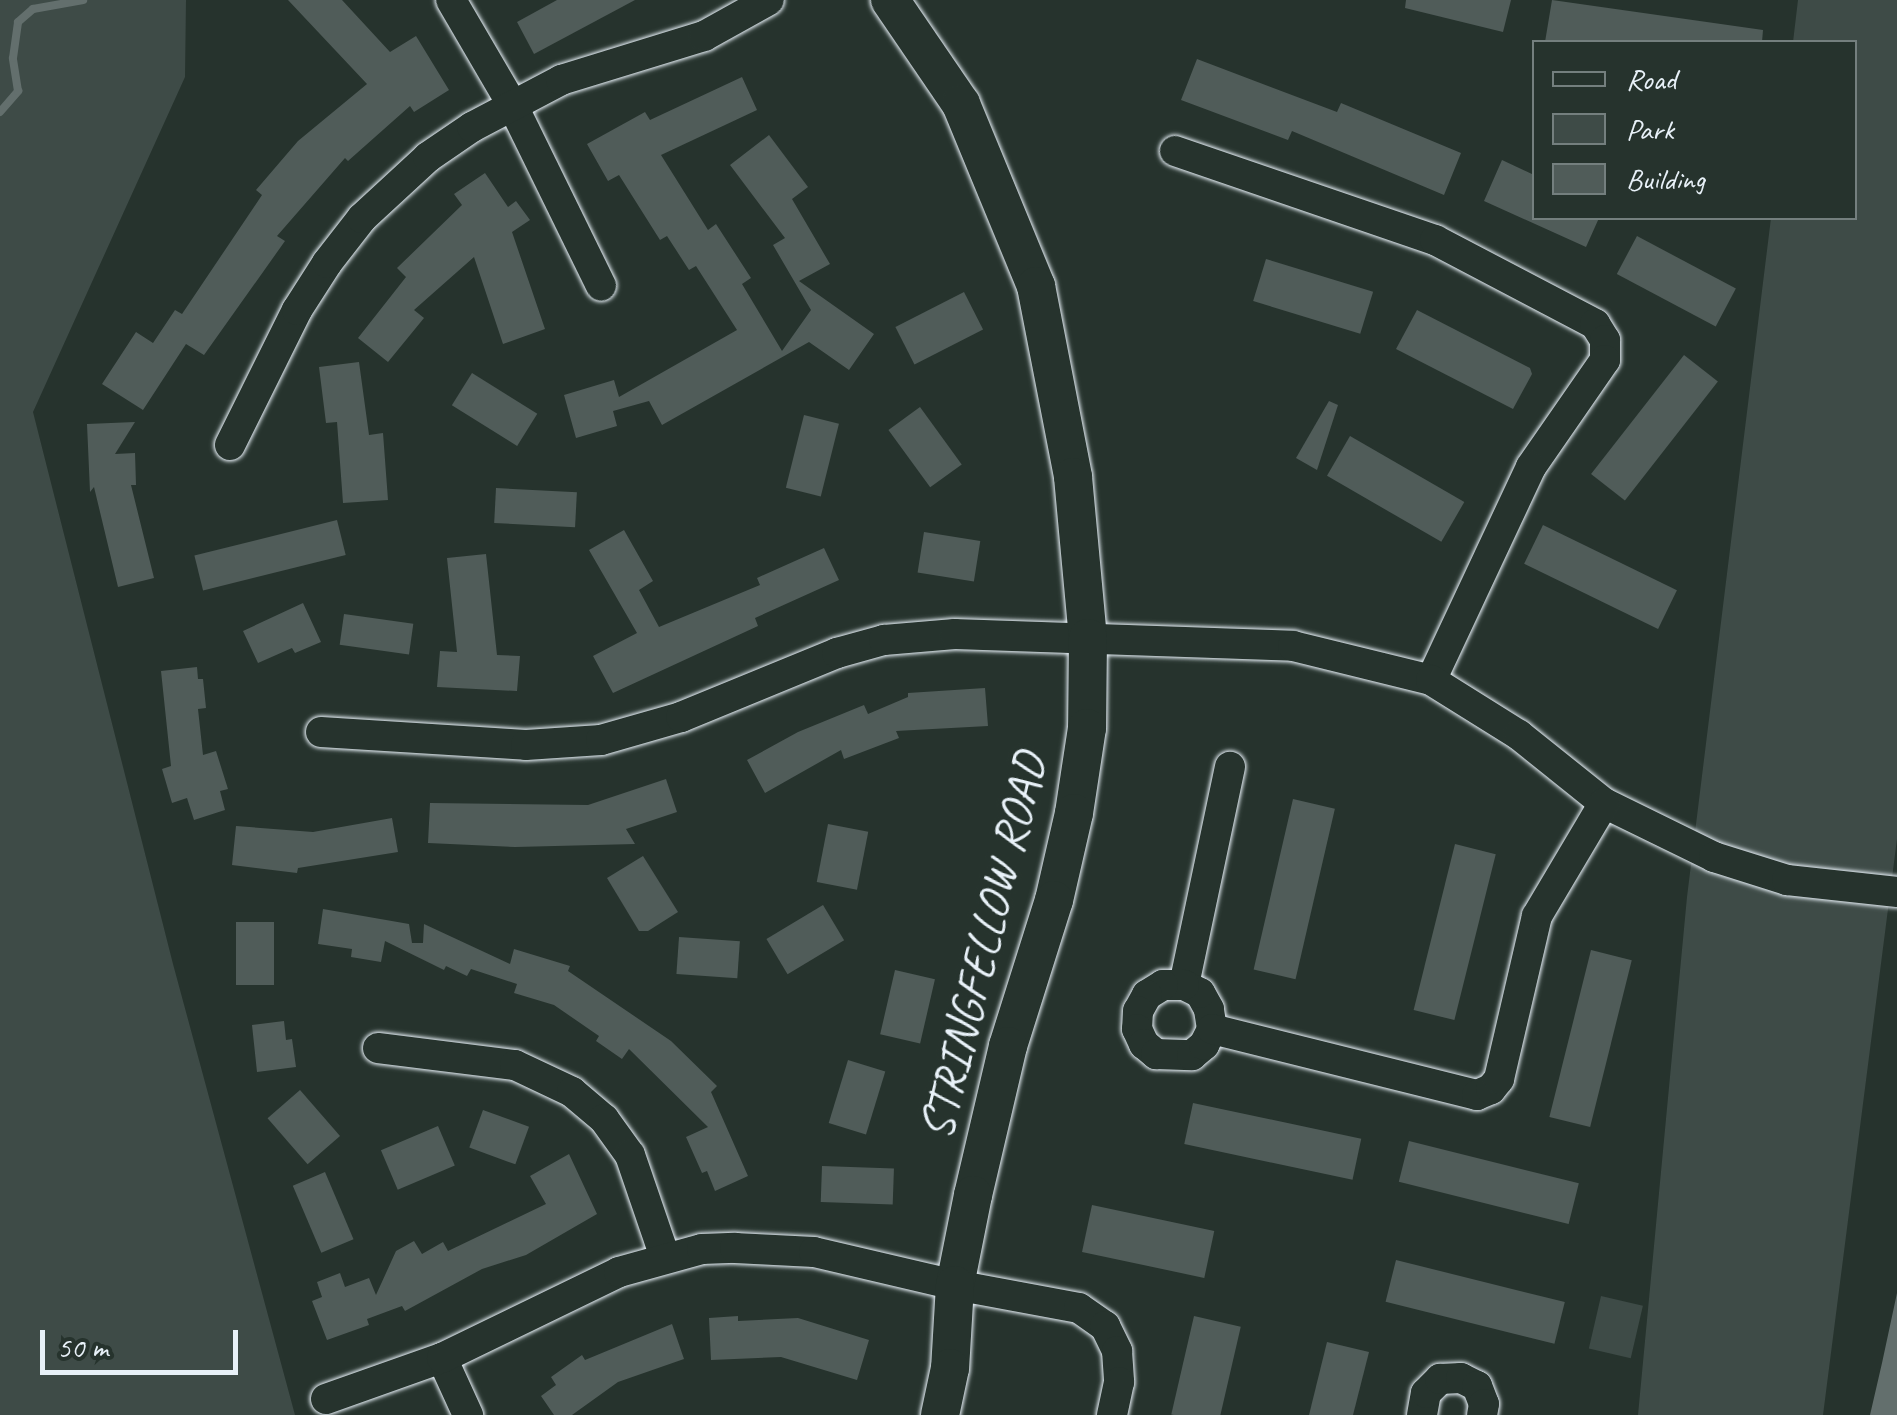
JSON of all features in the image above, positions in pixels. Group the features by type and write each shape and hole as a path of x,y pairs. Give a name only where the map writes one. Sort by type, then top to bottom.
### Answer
{"main road":[{"name":"STRINGFELLOW ROAD","path":"890,0 961,104 1036,286 1073,477 1088,638 1088,728 1074,813 1054,900 1008,1046 955,1285 950,1368 940,1415"}],"street":[{"path":"451,0 513,106 602,286"},
{"path":"230,445 297,310 362,218 428,157 513,106 605,64 704,36 769,0"},
{"path":"1175,151 1435,240 1596,324 1605,340 1605,360 1531,467 1431,680"},
{"path":"321,732 526,745 601,740 681,717 838,653 884,640 955,634 1293,646 1431,680 1519,735 1604,802 1671,838 1749,870 1828,887 1897,892"},
{"path":"1184,985 1230,767"},
{"path":"1212,1028 1477,1094 1490,1090 1499,1078 1538,916 1604,802"},
{"path":"1184,985 1200,993 1209,1009 1212,1028 1204,1046 1192,1055 1156,1054 1144,1044 1137,1029 1138,1010 1147,995 1163,986 1184,985"},
{"path":"378,1048 516,1065 572,1092 604,1119 630,1155 664,1257"},
{"path":"326,1399 442,1358 574,1292 664,1257 702,1249 814,1252 955,1285 1079,1308 1105,1326 1117,1351 1119,1382 1112,1415"},
{"path":"442,1358 468,1415"},
{"path":"1422,1415 1426,1393 1440,1380 1461,1378 1476,1386 1484,1404 1482,1415"}],"green space":[{"path":"0,0 186,0 185,77 33,412 173,964 295,1415 0,1415"},
{"path":"1798,0 1897,0 1897,839 1823,1415 1638,1415 1687,897 1771,220 1857,220 1857,40 1793,40"},
{"path":"1601,1296 1643,1306 1631,1358 1589,1349"}],"shaded area":[{"path":"1897,1293 1897,1415 1870,1415 1882,1363"}],"building":[{"path":"288,0 342,0 390,52 416,36 449,90 414,112 410,106 348,161 345,158 277,236 285,241 204,355 186,344 143,410 102,384 136,332 153,343 175,310 182,314 262,195 256,190 298,141 367,84"},
{"path":"557,0 635,0 534,54 517,22"},
{"path":"1406,0 1511,0 1503,32 1405,8"},
{"path":"1552,0 1763,30 1762,40 1545,40"},
{"path":"1197,59 1337,112 1341,103 1461,153 1444,195 1292,131 1288,140 1181,100"},
{"path":"742,77 757,110 661,155 708,230 716,224 751,278 742,284 782,351 811,310 773,245 785,238 730,165 769,135 808,187 792,199 830,264 799,281 874,334 849,370 809,342 662,425 649,401 613,411 617,426 576,438 564,395 614,380 619,397 737,330 696,266 689,270 667,236 660,240 619,175 608,181 587,144 645,112 650,120"},
{"path":"1502,160 1532,174 1532,220 1598,220 1586,247 1484,201"},
{"path":"485,173 508,207 516,201 530,220 512,232 545,329 503,344 474,257 414,310 424,318 388,362 358,338 406,277 397,268 462,205 454,194"},
{"path":"1637,236 1736,289 1716,327 1617,274"},
{"path":"1266,259 1373,292 1360,334 1253,301"},
{"path":"964,292 983,329 914,364 895,327"},
{"path":"1417,310 1530,368 1532,374 1513,409 1396,349"},
{"path":"1684,355 1718,381 1625,500 1591,474"},
{"path":"359,362 369,435 383,433 388,500 343,503 337,422 326,423 319,367"},
{"path":"472,373 537,414 517,446 452,405"},
{"path":"1329,401 1338,405 1317,470 1296,458"},
{"path":"920,407 962,464 930,487 888,430"},
{"path":"804,415 839,424 821,496 786,488"},
{"path":"135,422 115,454 135,453 136,485 131,485 154,578 118,587 94,487 90,492 87,424"},
{"path":"1350,436 1464,502 1441,542 1327,476"},
{"path":"496,488 577,492 575,527 494,523"},
{"path":"337,520 346,555 203,590 194,556"},
{"path":"1543,525 1677,590 1658,629 1524,564"},
{"path":"624,530 653,581 639,590 659,627 760,585 757,578 824,548 839,580 755,618 758,626 613,693 593,656 637,633 589,550"},
{"path":"924,532 980,541 974,581 918,572"},
{"path":"486,554 497,655 520,656 517,691 437,687 440,651 457,652 447,558"},
{"path":"303,603 321,642 295,653 292,648 258,663 243,631"},
{"path":"344,614 413,624 409,654 340,645"},
{"path":"197,667 198,679 203,679 206,708 198,709 203,755 216,751 228,789 220,791 225,810 194,820 187,798 172,803 162,769 171,766 161,671"},
{"path":"985,688 988,726 896,731 899,738 844,759 841,750 765,793 747,760 798,732 864,705 868,714 908,697 908,693"},
{"path":"666,779 677,812 626,829 635,844 515,847 428,843 430,803 588,805"},
{"path":"1293,799 1335,809 1296,979 1254,970"},
{"path":"392,818 398,852 298,868 297,873 232,865 236,826 313,832"},
{"path":"828,824 868,832 857,890 817,882"},
{"path":"1455,844 1496,854 1454,1020 1414,1010"},
{"path":"643,856 678,912 648,931 639,931 607,878"},
{"path":"823,905 844,940 788,974 766,939"},
{"path":"323,909 409,924 412,943 423,943 424,924 510,964 514,949 570,966 568,971 671,1041 717,1086 711,1092 748,1176 715,1191 686,1137 708,1127 629,1049 622,1059 596,1041 599,1036 554,1005 514,993 517,984 471,969 467,976 446,966 444,970 385,941 381,962 351,957 352,949 318,944"},
{"path":"236,922 274,922 274,985 236,985"},
{"path":"679,937 740,941 737,978 676,974"},
{"path":"1591,950 1632,960 1590,1127 1549,1117"},
{"path":"895,970 935,979 920,1044 880,1034"},
{"path":"284,1021 286,1040 292,1039 296,1067 257,1072 252,1025"},
{"path":"848,1060 885,1071 866,1135 829,1123"},
{"path":"300,1090 340,1136 308,1164 268,1118"},
{"path":"1193,1103 1361,1139 1353,1180 1184,1144"},
{"path":"483,1110 529,1127 515,1164 469,1148"},
{"path":"438,1126 455,1166 398,1190 381,1150"},
{"path":"1409,1141 1579,1183 1569,1224 1399,1182"},
{"path":"569,1154 597,1214 526,1255 482,1269 405,1311 402,1306 367,1319 369,1325 327,1340 312,1301 322,1297 317,1282 340,1273 345,1287 369,1278 376,1295 396,1251 414,1241 422,1254 443,1242 448,1251 546,1204 530,1176"},
{"path":"822,1166 894,1169 893,1204 821,1202"},
{"path":"325,1172 354,1239 321,1253 293,1186"},
{"path":"1092,1205 1214,1231 1204,1278 1082,1252"},
{"path":"1396,1260 1565,1302 1554,1344 1386,1302"},
{"path":"738,1316 738,1321 798,1318 869,1340 857,1380 781,1357 711,1360 709,1318"},
{"path":"1194,1316 1241,1327 1220,1415 1171,1414"},
{"path":"672,1324 684,1359 618,1382 572,1415 554,1415 541,1396 556,1385 551,1377 582,1355 585,1360"},
{"path":"1327,1342 1369,1352 1353,1415 1309,1415"}],"waterway":[{"path":"0,112 18,91 13,58 18,22 33,9 83,0"}]}
